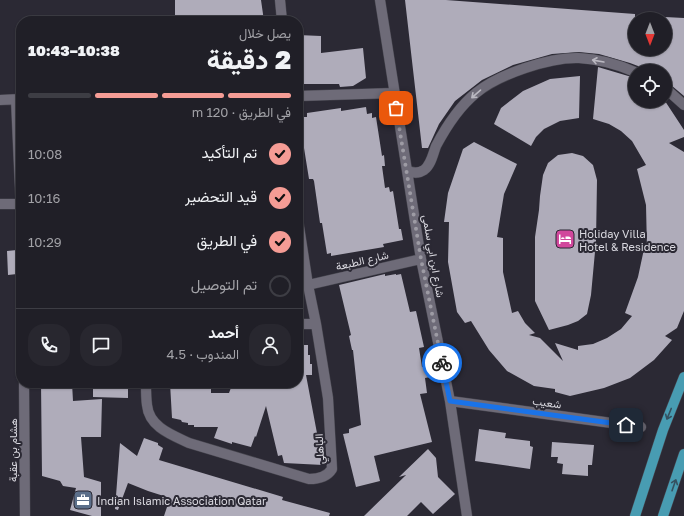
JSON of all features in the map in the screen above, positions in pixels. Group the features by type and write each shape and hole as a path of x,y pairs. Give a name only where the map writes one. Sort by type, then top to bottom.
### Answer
{"main road":[{"path":"635,516 663,430 684,377"},
{"path":"663,516 684,454"}],"street":[{"path":"280,0 282,16"},
{"name":"شارع ابن ابي سلمى","path":"380,0 421,259 450,401 467,516"},
{"path":"407,170 418,173 425,169 443,133 464,105 477,92 508,75 542,63 578,58 604,62 628,70"},
{"path":"303,96 394,93"},
{"path":"672,94 684,105"},
{"path":"0,100 16,100"},
{"path":"0,204 16,204"},
{"name":"الباهلي","path":"146,388 147,406 154,423 189,443 310,479 318,479 326,476 332,469 328,398 303,252"},
{"name":"شارع الطبعة","path":"308,285 421,259"},
{"path":"303,324 316,324"},
{"name":"هشام بن عقبة","path":"24,388 25,516"},
{"name":"شعيب","path":"450,401 641,427"}],"building":[{"path":"175,0 261,0 263,16 175,16"},
{"path":"405,0 446,0 628,13 628,56 672,56 672,17 684,18 684,96 672,86 672,64 633,64 599,54 579,52 552,54 513,65 482,80 455,101 439,124 428,148 422,148"},
{"path":"303,35 321,36 321,53 363,48 366,78 353,86 340,87 339,84 303,84"},
{"path":"598,67 628,76 628,108 670,108 684,130 684,137 669,143 684,152 684,311 677,328 665,336 672,340 654,360 630,378 604,388 570,396 555,392 555,389 534,386 507,371 489,350 471,321 465,323 457,312 448,262 449,222 444,222 448,193 463,149 474,142 517,164 504,194 497,237 503,238 503,272 512,313 518,311 525,323 535,333 529,335 540,338 563,361 555,343 578,350 578,346 593,344 607,338 621,329 632,316 625,313 638,277 644,249 647,249 646,205 637,169 646,165 632,141 621,131 609,124 593,119"},
{"path":"580,76 579,118 560,121 544,129 536,137 531,146 494,124 501,108 523,91 550,79"},
{"path":"366,107 367,114 372,113 372,118 376,117 382,156 384,155 385,166 382,166 385,188 389,187 390,192 393,191 399,229 401,229 403,240 383,244 384,247 331,256 331,253 327,254 322,223 320,223 314,181 313,179 309,179 303,148 303,117 307,117 307,113 341,108 341,111"},
{"name":"Holiday Villa Hotel & Residence","path":"572,153 583,156 593,165 597,180 596,241 591,295 587,314 578,321 549,330 535,301 535,237 540,196 543,175 548,163 558,155"},
{"path":"16,250 16,274 8,275 7,251"},
{"path":"385,274 385,276 401,274 410,312 416,311 424,347 419,348 422,367 428,366 430,377 425,378 427,393 420,394 432,442 374,456 380,481 356,487 343,434 349,433 349,429 361,425 353,350 349,336 351,335 339,285"},
{"path":"303,345 308,345 308,355 310,355 310,364 312,364 312,375 306,375 323,465 284,463 282,455 278,456 266,406 256,437 255,436 251,447 232,442 232,444 214,438 218,427 194,427 194,425 188,425 188,423 172,418 170,388 211,388 211,393 229,393 231,388 303,388"},
{"path":"41,388 72,388 73,401 102,399 101,437 81,437 84,477 101,482 101,516 92,516 70,510 76,488 63,486 60,481 42,476"},
{"path":"93,388 128,388 128,398 93,397"},
{"path":"479,429 506,433 505,438 530,441 530,446 533,447 530,469 475,461"},
{"path":"144,438 158,443 158,445 163,448 159,460 283,497 282,500 330,513 329,516 164,516 170,498 128,483 118,510 115,509 120,443 137,456"},
{"path":"552,442 594,445 592,465 588,465 588,476 562,474 563,464 557,463 558,457 551,457"},
{"path":"428,449 436,458 438,477 455,494 433,514 421,502 407,516 364,516 406,475 399,477"}],"way so far":[{"path":"396,108 421,259 442,363"}],"place":[{"name":"Holiday Villa Hotel & Residence","path":"565,239"},
{"name":"Indian Islamic Association Qatar","path":"83,500"}],"route":[{"path":"442,363 450,401 626,425"}]}
